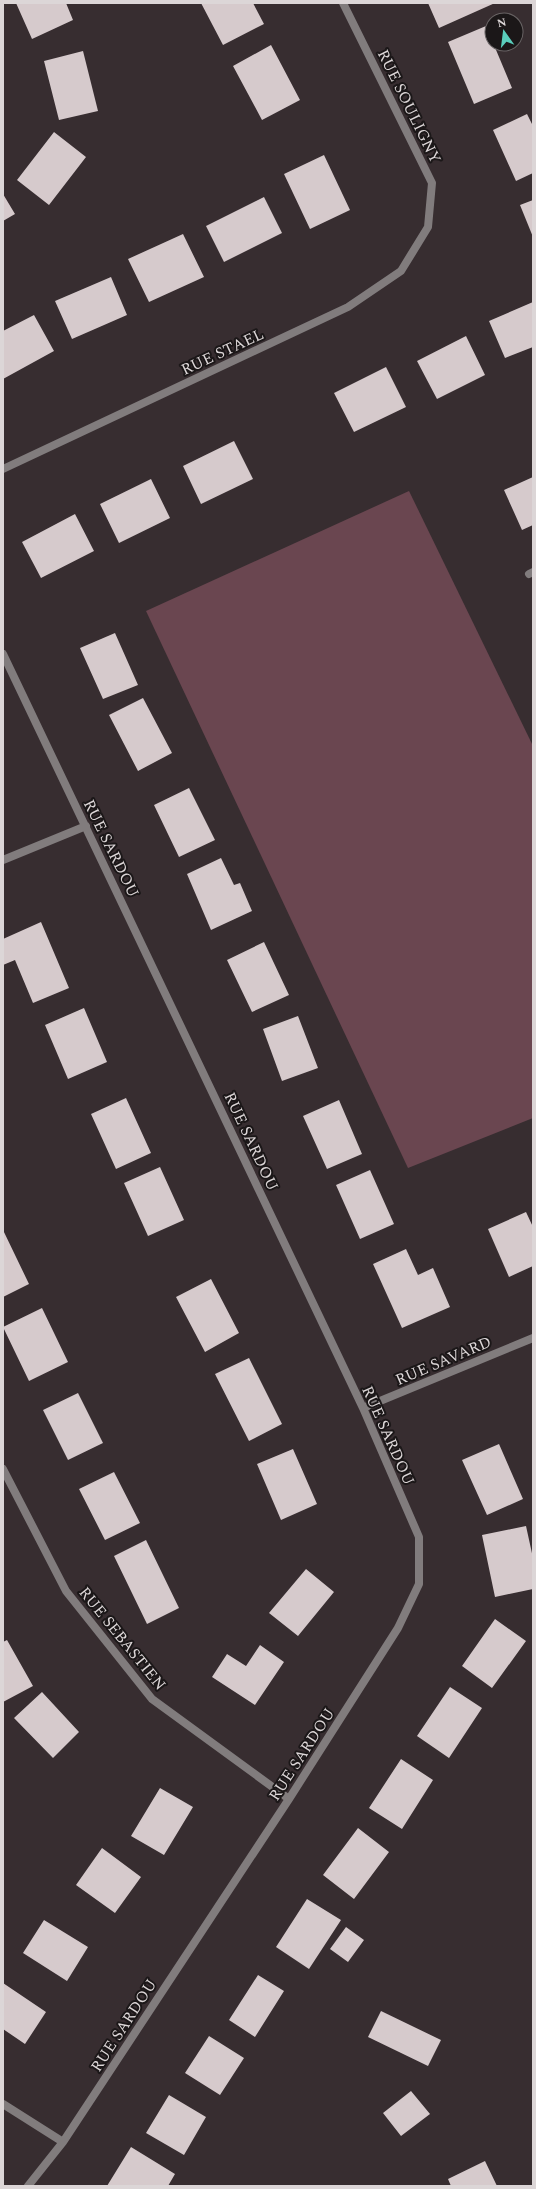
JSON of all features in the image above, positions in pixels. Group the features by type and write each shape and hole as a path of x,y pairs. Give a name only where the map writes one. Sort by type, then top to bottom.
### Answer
{"street":[{"name":"RUE SOULIGNY","path":"343,3 432,183 428,227"},
{"name":"RUE STAEL","path":"3,469 348,307 401,271 428,227"},
{"name":"RUE SARDOU","path":"3,654 363,1408 419,1537 419,1584 398,1628 289,1799 63,2142 28,2186"},
{"path":"3,860 86,826"},
{"name":"RUE SAVARD","path":"363,1408 533,1338"},
{"name":"RUE SEBASTIEN","path":"3,1469 66,1591 152,1699 289,1799"},
{"path":"3,2104 63,2142"}],"shaded area":[{"path":"409,491 533,746 533,1118 408,1168 146,611"}],"building":[{"path":"16,3 66,3 73,20 32,39"},
{"path":"201,3 253,3 264,24 223,45"},
{"path":"428,3 495,3 439,28"},
{"path":"484,27 484,52 497,52 512,88 474,104 448,42"},
{"path":"271,45 300,100 262,120 233,66"},
{"path":"83,51 98,111 59,120 44,61"},
{"path":"527,114 533,126 533,173 516,181 493,130"},
{"path":"54,132 86,157 49,205 17,180"},
{"path":"324,155 350,210 310,229 284,174"},
{"path":"3,194 15,214 3,221"},
{"path":"264,197 282,233 224,262 206,226"},
{"path":"533,200 533,237 520,205"},
{"path":"183,234 204,277 149,302 128,259"},
{"path":"111,277 127,315 72,339 55,301"},
{"path":"533,302 533,347 505,358 489,321"},
{"path":"34,315 54,351 3,379 3,331"},
{"path":"466,336 485,375 437,399 417,361"},
{"path":"386,367 406,407 354,432 334,393"},
{"path":"234,441 253,479 201,504 183,466"},
{"path":"533,477 533,525 522,530 504,490"},
{"path":"151,479 170,518 119,543 100,504"},
{"path":"75,514 94,551 41,578 22,542"},
{"path":"115,633 138,685 103,699 80,648"},
{"path":"143,698 172,753 138,771 109,715"},
{"path":"189,788 215,840 179,857 154,805"},
{"path":"221,858 234,885 240,883 252,911 211,930 187,874"},
{"path":"41,922 69,988 33,1003 15,960 3,965 3,939"},
{"path":"264,942 289,995 252,1012 227,960"},
{"path":"84,1008 107,1062 68,1079 45,1025"},
{"path":"298,1016 318,1068 282,1081 263,1029"},
{"path":"126,1098 151,1153 116,1169 91,1114"},
{"path":"339,1100 362,1154 327,1169 303,1116"},
{"path":"160,1167 184,1220 148,1236 124,1183"},
{"path":"370,1170 394,1224 360,1239 336,1185"},
{"path":"526,1212 533,1227 533,1266 509,1277 488,1229"},
{"path":"3,1230 29,1284 3,1297"},
{"path":"406,1249 418,1275 433,1268 450,1307 402,1328 373,1264"},
{"path":"211,1279 239,1333 205,1352 176,1297"},
{"path":"42,1308 68,1362 29,1381 3,1327"},
{"path":"249,1358 282,1424 249,1441 215,1374"},
{"path":"78,1393 103,1443 68,1460 43,1410"},
{"path":"499,1444 523,1499 487,1515 462,1460"},
{"path":"293,1449 317,1504 281,1520 257,1464"},
{"path":"114,1472 140,1523 105,1540 79,1489"},
{"path":"526,1526 533,1558 533,1589 495,1597 482,1535"},
{"path":"146,1540 179,1608 147,1624 114,1556"},
{"path":"306,1569 334,1592 298,1636 269,1613"},
{"path":"495,1619 526,1641 492,1688 462,1666"},
{"path":"7,1640 33,1686 3,1702 3,1642"},
{"path":"260,1645 284,1662 255,1705 212,1677 227,1654 246,1666"},
{"path":"450,1687 482,1708 449,1758 417,1736"},
{"path":"42,1692 79,1732 53,1758 14,1718"},
{"path":"401,1759 433,1780 402,1829 369,1808"},
{"path":"160,1788 193,1807 164,1855 131,1836"},
{"path":"358,1828 389,1852 354,1899 323,1875"},
{"path":"102,1848 141,1877 115,1913 76,1885"},
{"path":"307,1899 341,1920 309,1969 276,1947"},
{"path":"44,1920 88,1947 67,1981 23,1953"},
{"path":"346,1927 364,1940 348,1962 330,1949"},
{"path":"258,1975 284,1991 255,2037 229,2020"},
{"path":"3,1983 46,2012 25,2044 3,2029"},
{"path":"381,2011 441,2040 428,2066 368,2037"},
{"path":"209,2036 244,2058 220,2095 185,2073"},
{"path":"411,2091 430,2114 401,2136 383,2113"},
{"path":"169,2095 206,2117 184,2155 146,2133"},
{"path":"131,2147 175,2174 168,2186 107,2186"},
{"path":"485,2161 497,2186 451,2186 448,2179"}]}
